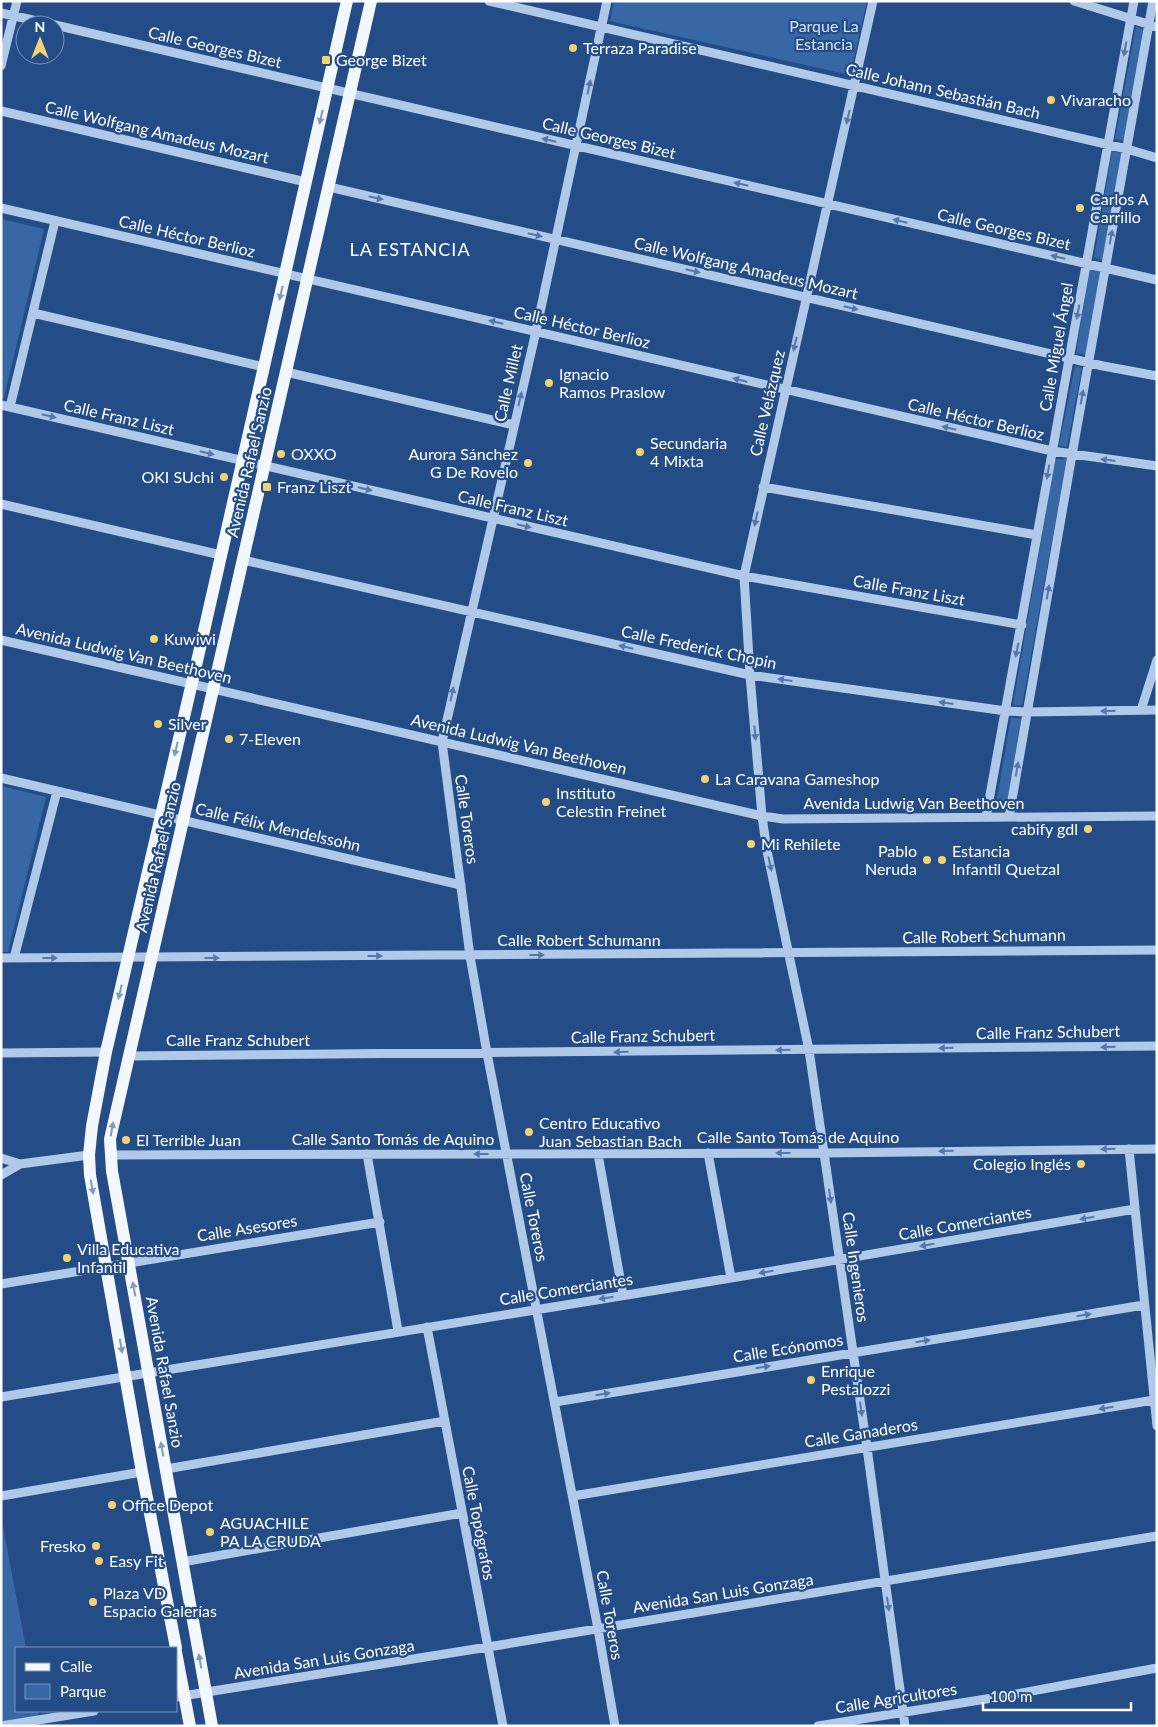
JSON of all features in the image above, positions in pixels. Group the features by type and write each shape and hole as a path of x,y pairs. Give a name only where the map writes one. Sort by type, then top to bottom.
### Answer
{"main road":[{"name":"Avenida Rafael Sanzio","path":"175,1647 142,1472 90,1175 89,1155 95,1106 106,1052 347,1"},
{"name":"Avenida Rafael Sanzio","path":"212,1726 110,1155 110,1139 371,1"},
{"name":"Avenida Rafael Sanzio","path":"178,1673 180,1696 190,1726"}],"street":[{"path":"1,66 17,1"},
{"name":"Calle Millet","path":"442,742 470,611 536,331 607,1"},
{"name":"Calle Velázquez","path":"762,816 744,576 784,390 873,1"},
{"path":"1074,1 1153,26"},
{"name":"Calle Miguel Ángel","path":"986,817 1134,1"},
{"path":"1009,817 1088,363 1127,149 1153,26 1153,1"},
{"name":"Calle Johann Sebastián Bach","path":"494,2 1127,149 1157,158"},
{"name":"Calle Georges Bizet","path":"1,13 14,16"},
{"name":"Calle Georges Bizet","path":"65,27 1157,280"},
{"name":"Calle Wolfgang Amadeus Mozart","path":"1,111 306,182"},
{"name":"Calle Wolfgang Amadeus Mozart","path":"329,187 1088,363 1157,376"},
{"name":"Calle Héctor Berlioz","path":"1,208 1052,451 1157,466"},
{"path":"5,406 33,313 55,221"},
{"path":"33,313 264,367"},
{"path":"286,372 514,425"},
{"name":"Calle Franz Liszt","path":"5,406 744,576 1022,625"},
{"path":"763,487 1038,535"},
{"path":"1,504 221,555"},
{"name":"Calle Frederick Chopin","path":"243,560 750,676 1006,711 1157,710"},
{"name":"Avenida Ludwig Van Beethoven","path":"1,640 762,816 783,819 1157,816"},
{"path":"1140,710 1157,660"},
{"name":"Calle Toreros","path":"442,742 470,956 487,1053 573,1496 615,1726"},
{"name":"Calle Félix Mendelssohn","path":"1,778 460,885"},
{"path":"14,958 56,791"},
{"name":"Calle Ingenieros","path":"762,816 767,851 808,1050 867,1448 905,1726"},
{"name":"Calle Robert Schumann","path":"1,958 1157,950"},
{"name":"Calle Franz Schubert","path":"129,1056 1157,1046"},
{"path":"1,1053 106,1052"},
{"path":"1129,1149 1157,1426"},
{"name":"Calle Santo Tomás de Aquino","path":"110,1155 824,1153 1157,1149"},
{"path":"708,1153 731,1278"},
{"path":"367,1154 398,1331"},
{"path":"598,1154 623,1295"},
{"path":"1,1175 20,1164 89,1155"},
{"path":"1,1158 20,1164"},
{"name":"Calle Comerciantes","path":"1,1396 536,1308 731,1278 1135,1209"},
{"name":"Calle Asesores","path":"1,1284 380,1222"},
{"name":"Calle Ecónomos","path":"555,1402 1144,1304"},
{"name":"Calle Topógrafos","path":"427,1326 503,1726"},
{"name":"Calle Ganaderos","path":"573,1496 1154,1400"},
{"path":"166,1469 445,1421"},
{"path":"1,1496 142,1472"},
{"path":"182,1562 462,1513"},
{"name":"Avenida San Luis Gonzaga","path":"180,1696 1157,1536"},
{"name":"Calle Agricultores","path":"818,1726 1005,1696 1157,1668"},
{"path":"1,1726 88,1712"}],"green space":[{"name":"Parque La Estancia","path":"614,1 867,1 850,75 610,21"},
{"path":"1136,26 1144,30 1124,141 1115,139"},
{"path":"1112,151 1122,153 1103,260 1094,258"},
{"path":"1,219 44,229 4,398 1,397"},
{"path":"1090,268 1101,270 1087,355 1076,353"},
{"path":"1075,366 1082,368 1067,447 1059,445"},
{"path":"1055,459 1067,459 1022,705 1013,705"},
{"path":"1011,717 1021,719 1006,810 995,810"},
{"path":"1,786 46,797 8,952 1,952"},
{"path":"1,1516 26,1647 15,1647 15,1712 38,1712 39,1717 1,1723"}],"place":[{"name":"Terraza Paradise","path":"573,48"},
{"name":"George Bizet","path":"326,60"},
{"name":"Vivaracho","path":"1051,100"},
{"name":"Carlos A Carrillo","path":"1080,208"},
{"name":"Ignacio Ramos Praslow","path":"549,383"},
{"name":"Secundaria 4 Mixta","path":"640,452"},
{"name":"OXXO","path":"281,454"},
{"name":"Aurora Sánchez G De Rovelo","path":"528,463"},
{"name":"OKI SUchi","path":"224,477"},
{"name":"Franz Liszt","path":"267,487"},
{"name":"Kuwiwi","path":"154,639"},
{"name":"Silver","path":"158,724"},
{"name":"7-Eleven","path":"229,739"},
{"name":"La Caravana Gameshop","path":"705,779"},
{"name":"Instituto Celestin Freinet","path":"546,802"},
{"name":"cabify gdl","path":"1088,829"},
{"name":"Mi Rehilete","path":"751,844"},
{"name":"Pablo Neruda","path":"927,860"},
{"name":"Estancia Infantil Quetzal","path":"942,860"},
{"name":"Centro Educativo Juan Sebastian Bach","path":"529,1132"},
{"name":"El Terrible Juan","path":"126,1140"},
{"name":"Colegio Inglés","path":"1081,1164"},
{"name":"Villa Educativa Infantil","path":"67,1258"},
{"name":"Enrique Pestalozzi","path":"811,1380"},
{"name":"Office Depot","path":"112,1505"},
{"name":"AGUACHILE PA LA CRUDA","path":"210,1532"},
{"name":"Fresko","path":"96,1546"},
{"name":"Easy Fit","path":"99,1561"},
{"name":"Plaza VD Espacio Galerías","path":"93,1602"}],"district":[{"name":"LA ESTANCIA","path":"410,250"}]}
